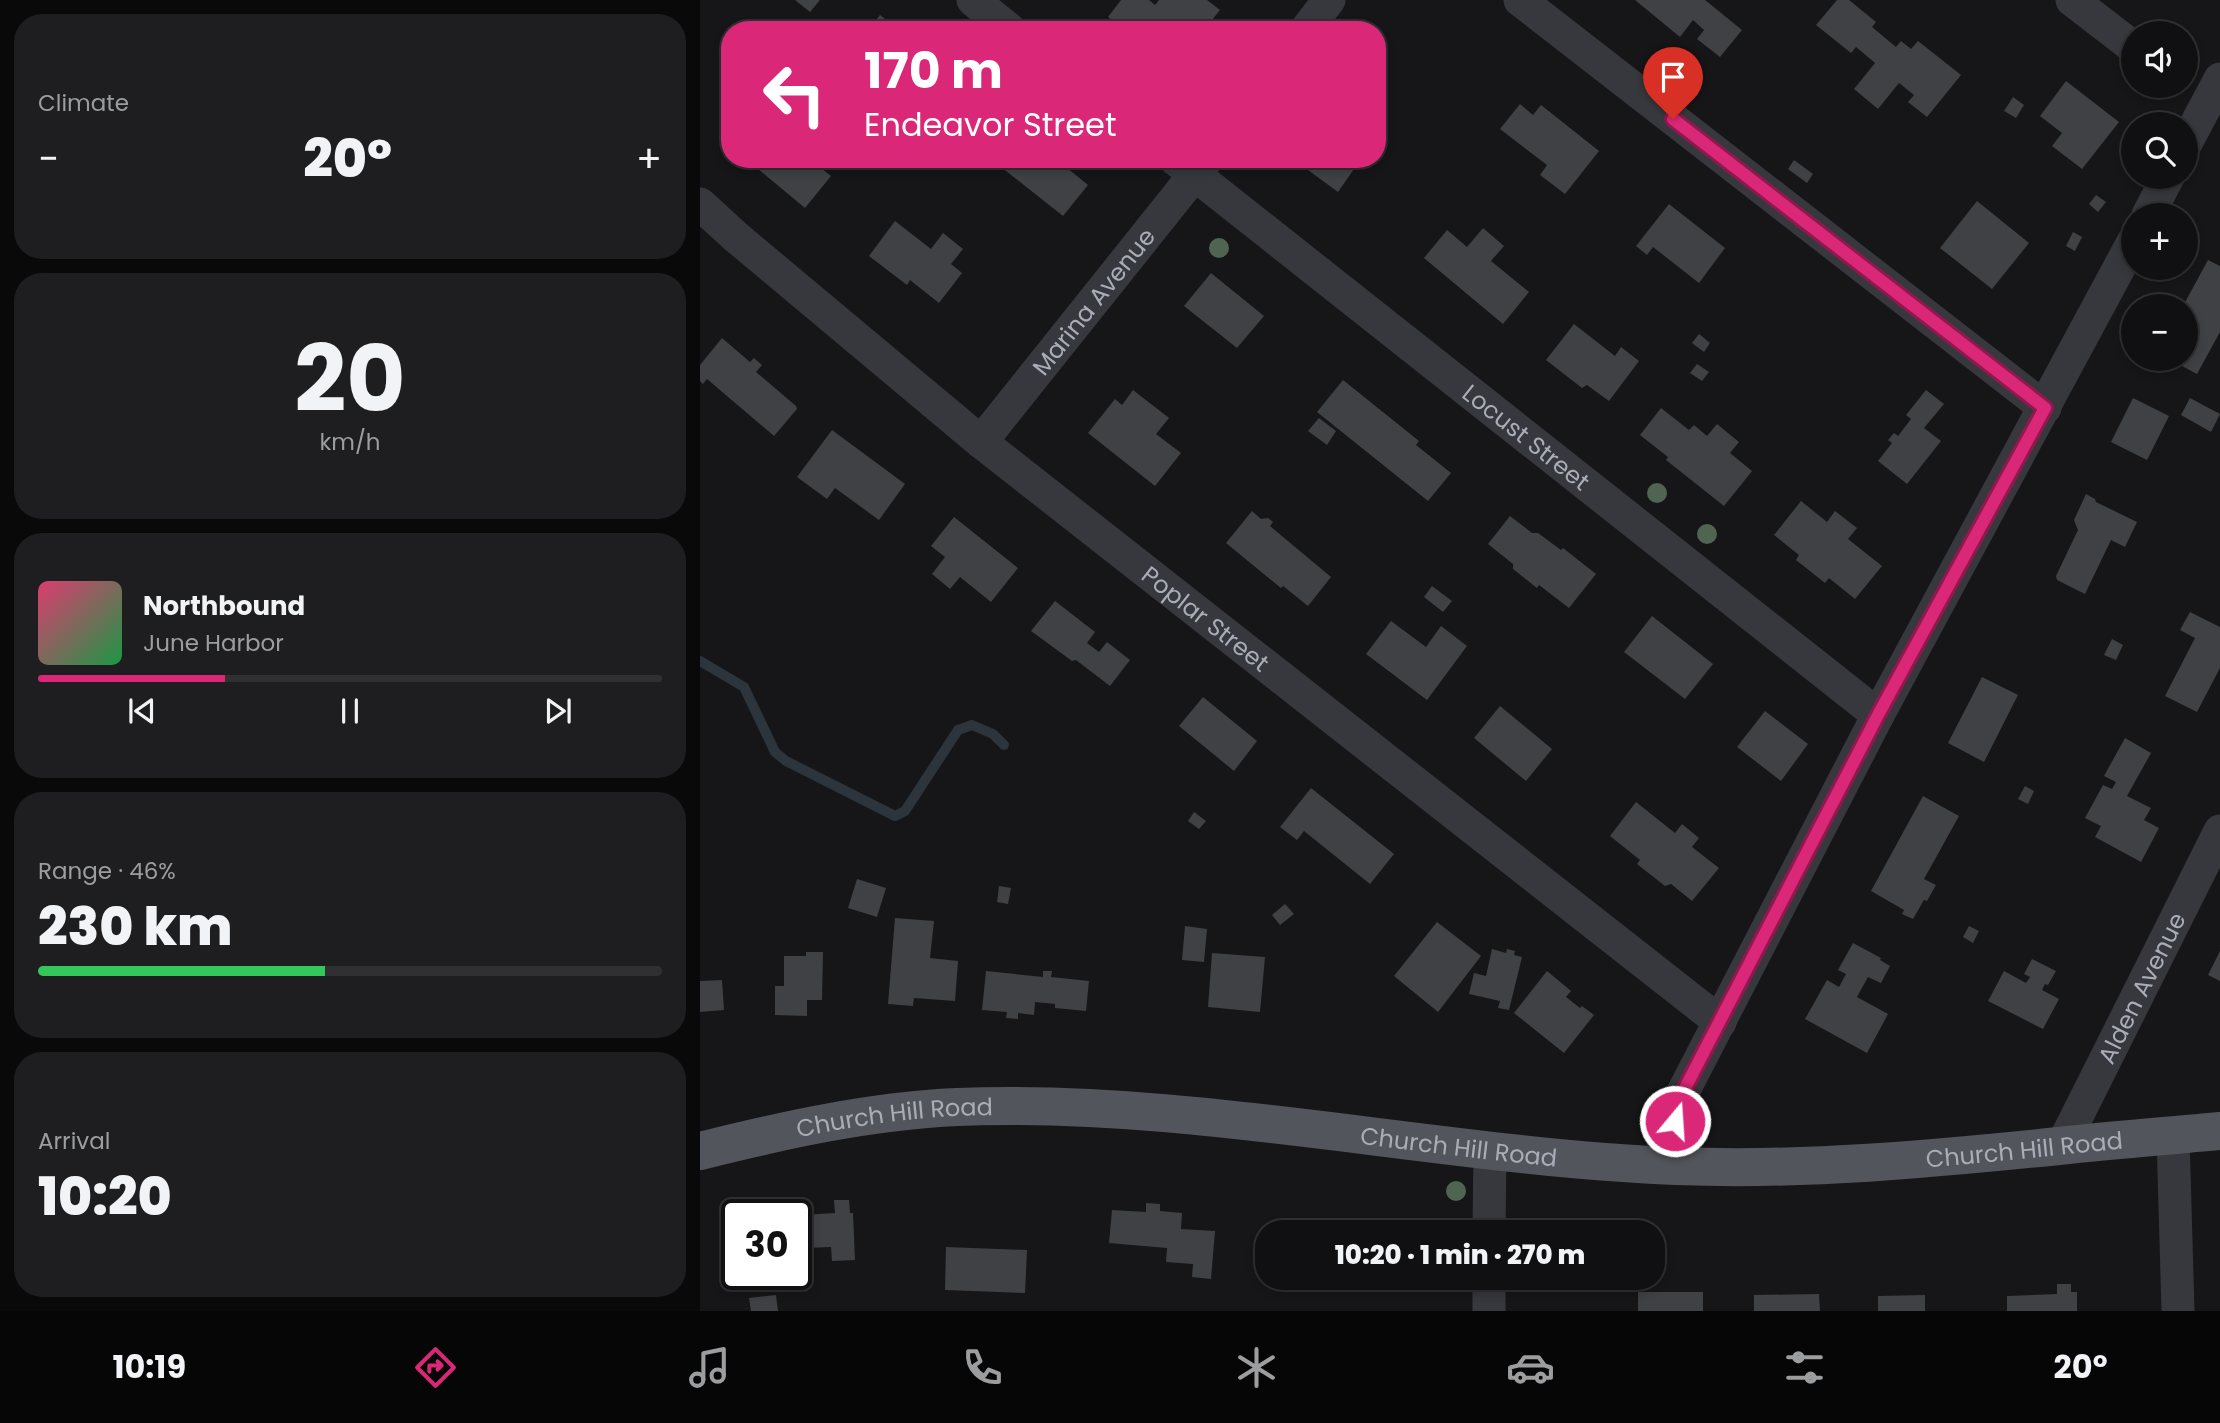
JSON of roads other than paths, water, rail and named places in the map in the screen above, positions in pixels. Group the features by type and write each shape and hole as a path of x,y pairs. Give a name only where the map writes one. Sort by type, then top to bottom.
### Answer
{"main road":[{"name":"Church Hill Road","path":"700,1151 834,1121 953,1108 1030,1106 1159,1112 1490,1150 1677,1166 1853,1165 2220,1131"}],"street":[{"path":"972,0 999,21"},
{"path":"1313,21 1329,0"},
{"path":"1520,0 2045,408"},
{"path":"2072,0 2121,38"},
{"path":"2196,112 2203,90"},
{"name":"Marina Avenue","path":"981,442 1189,168"},
{"name":"Locust Street","path":"1197,168 1878,715"},
{"name":"Poplar Street","path":"700,204 981,442 1720,1022"},
{"path":"1677,1166 1675,1121 1681,1096 1878,715 2121,265"},
{"name":"Alden Avenue","path":"2062,1146 2220,831"},
{"path":"2173,1136 2178,1311"},
{"path":"1489,1220 1490,1150"},
{"path":"1489,1290 1489,1311"}],"waterway":[{"path":"700,661 744,687 775,752 786,761 895,816 905,811 958,730 972,725 993,734 1004,745"}]}
